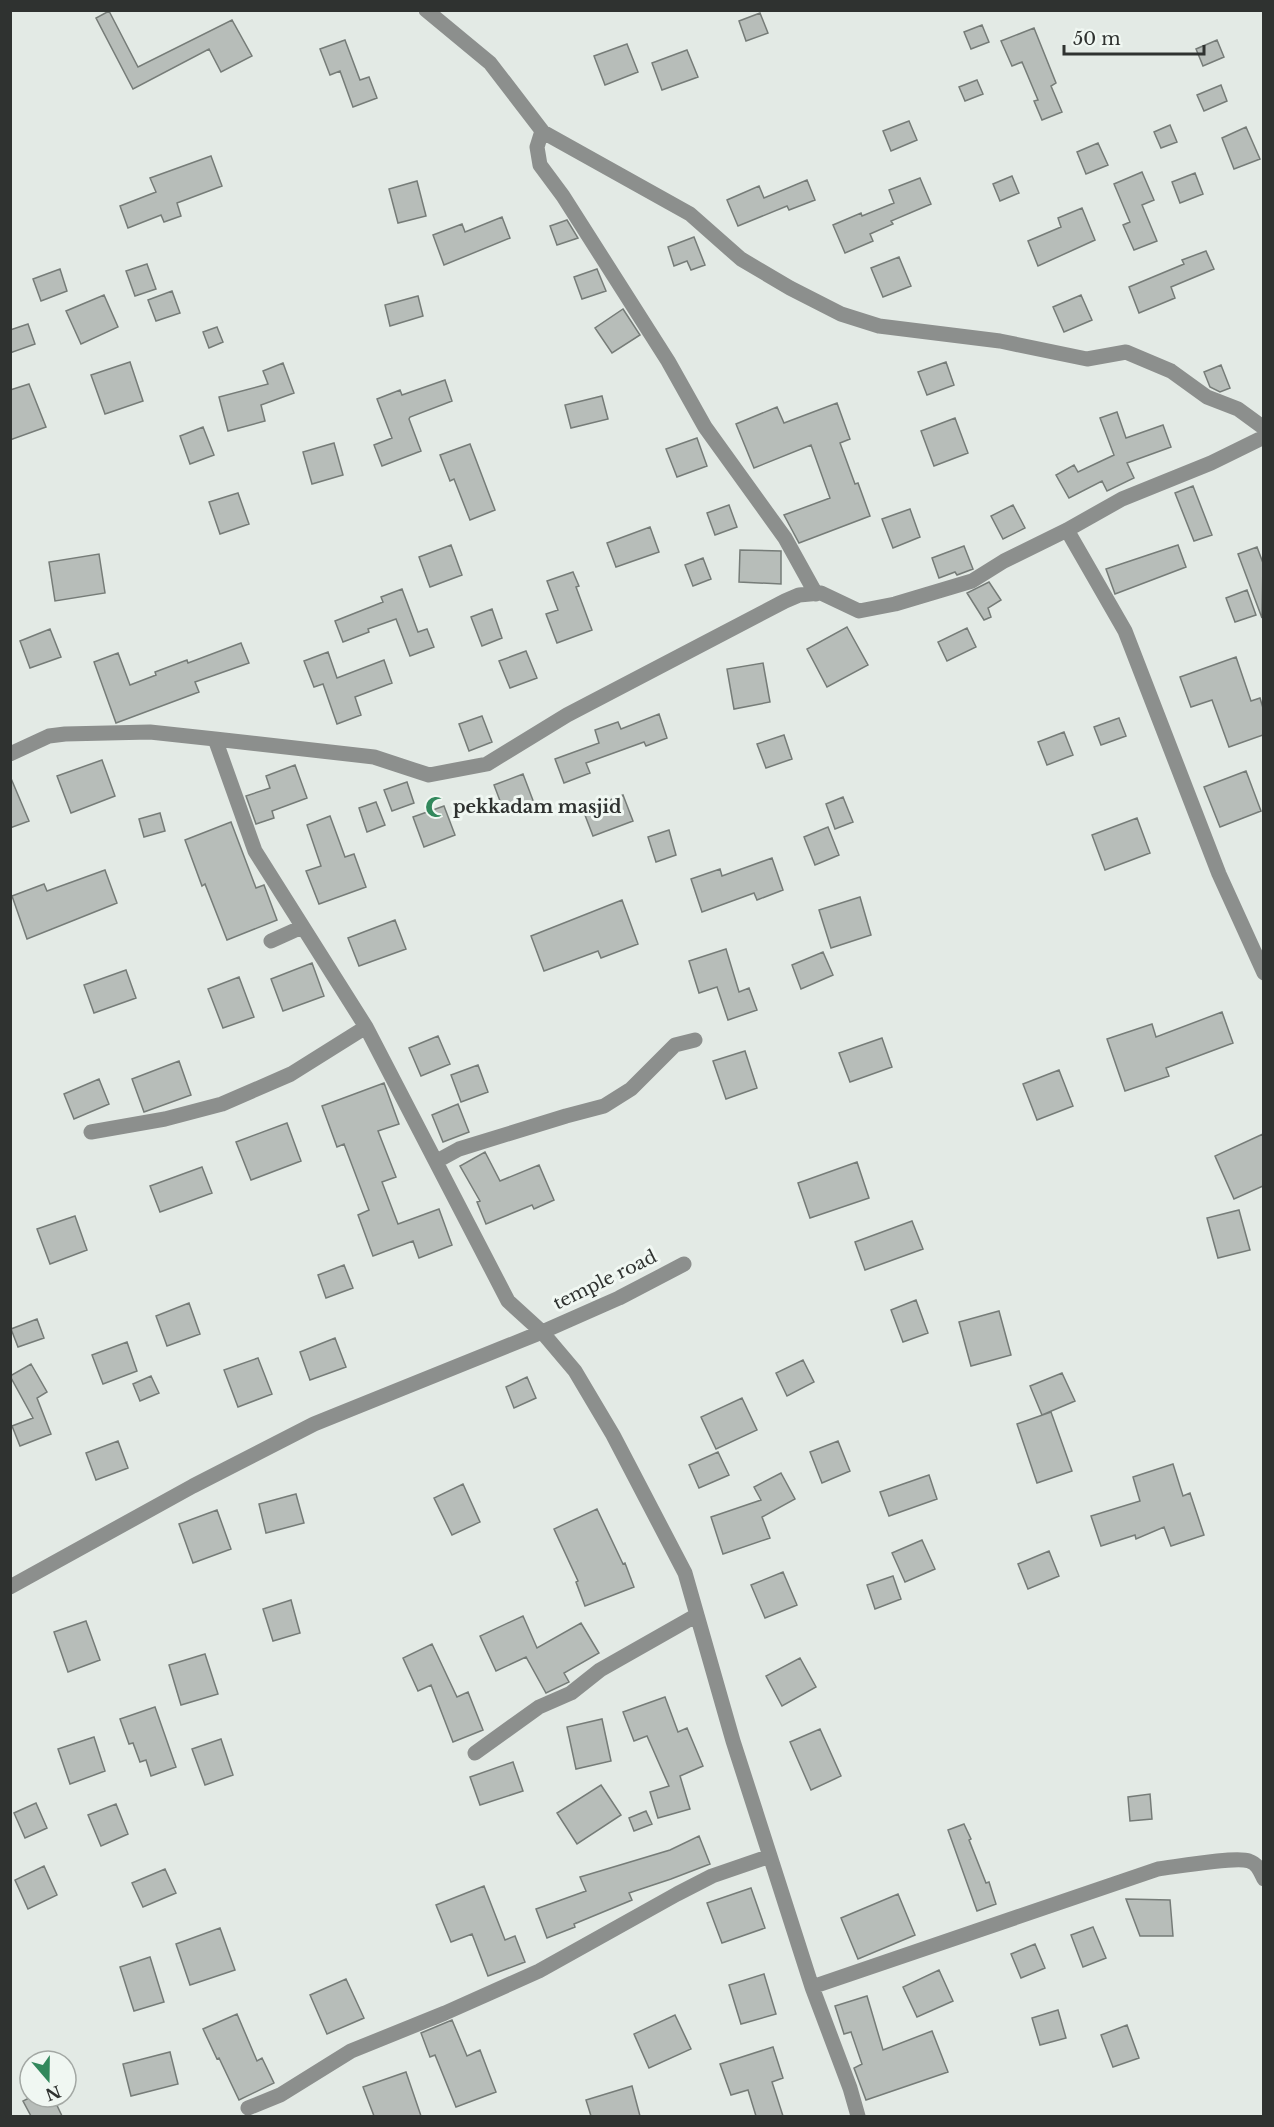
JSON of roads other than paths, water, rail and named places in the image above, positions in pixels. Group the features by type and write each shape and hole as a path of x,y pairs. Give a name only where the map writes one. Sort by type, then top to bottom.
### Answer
{"street":[{"path":"426,10 490,63 542,131 690,214 741,259 841,314 879,326 1000,341 1087,359 1126,352 1171,371 1207,397 1238,409 1263,428"},
{"path":"542,131 537,147 540,165 563,196 668,361 705,427 785,538 816,594"},
{"path":"10,754 49,736 150,732 374,757 429,775 487,764 567,716 799,595 821,593 860,611 895,604 972,581 1004,561 1068,530 1122,499 1211,463 1263,437"},
{"path":"1068,530 1125,631 1219,874 1263,973"},
{"path":"215,739 255,851 366,1027 508,1301 543,1332 576,1371 685,1573 770,1856 812,1986 858,2116"},
{"path":"271,940 302,927"},
{"path":"91,1132 165,1119 222,1104 291,1074 366,1027"},
{"path":"437,1161 459,1149 604,1106 632,1089 675,1045 695,1040"},
{"name":"temple road","path":"10,1587 193,1486 314,1424 543,1332 619,1298 684,1264"},
{"path":"475,1752 539,1707 571,1693 600,1670 697,1615"},
{"path":"248,2108 280,2095 351,2051 445,2013 539,1971 712,1876 770,1856"},
{"path":"812,1986 1158,1869 1217,1861 1248,1860 1259,1867 1263,1879"}],"place":[{"name":"pekkadam masjid","path":"436,807"}]}
